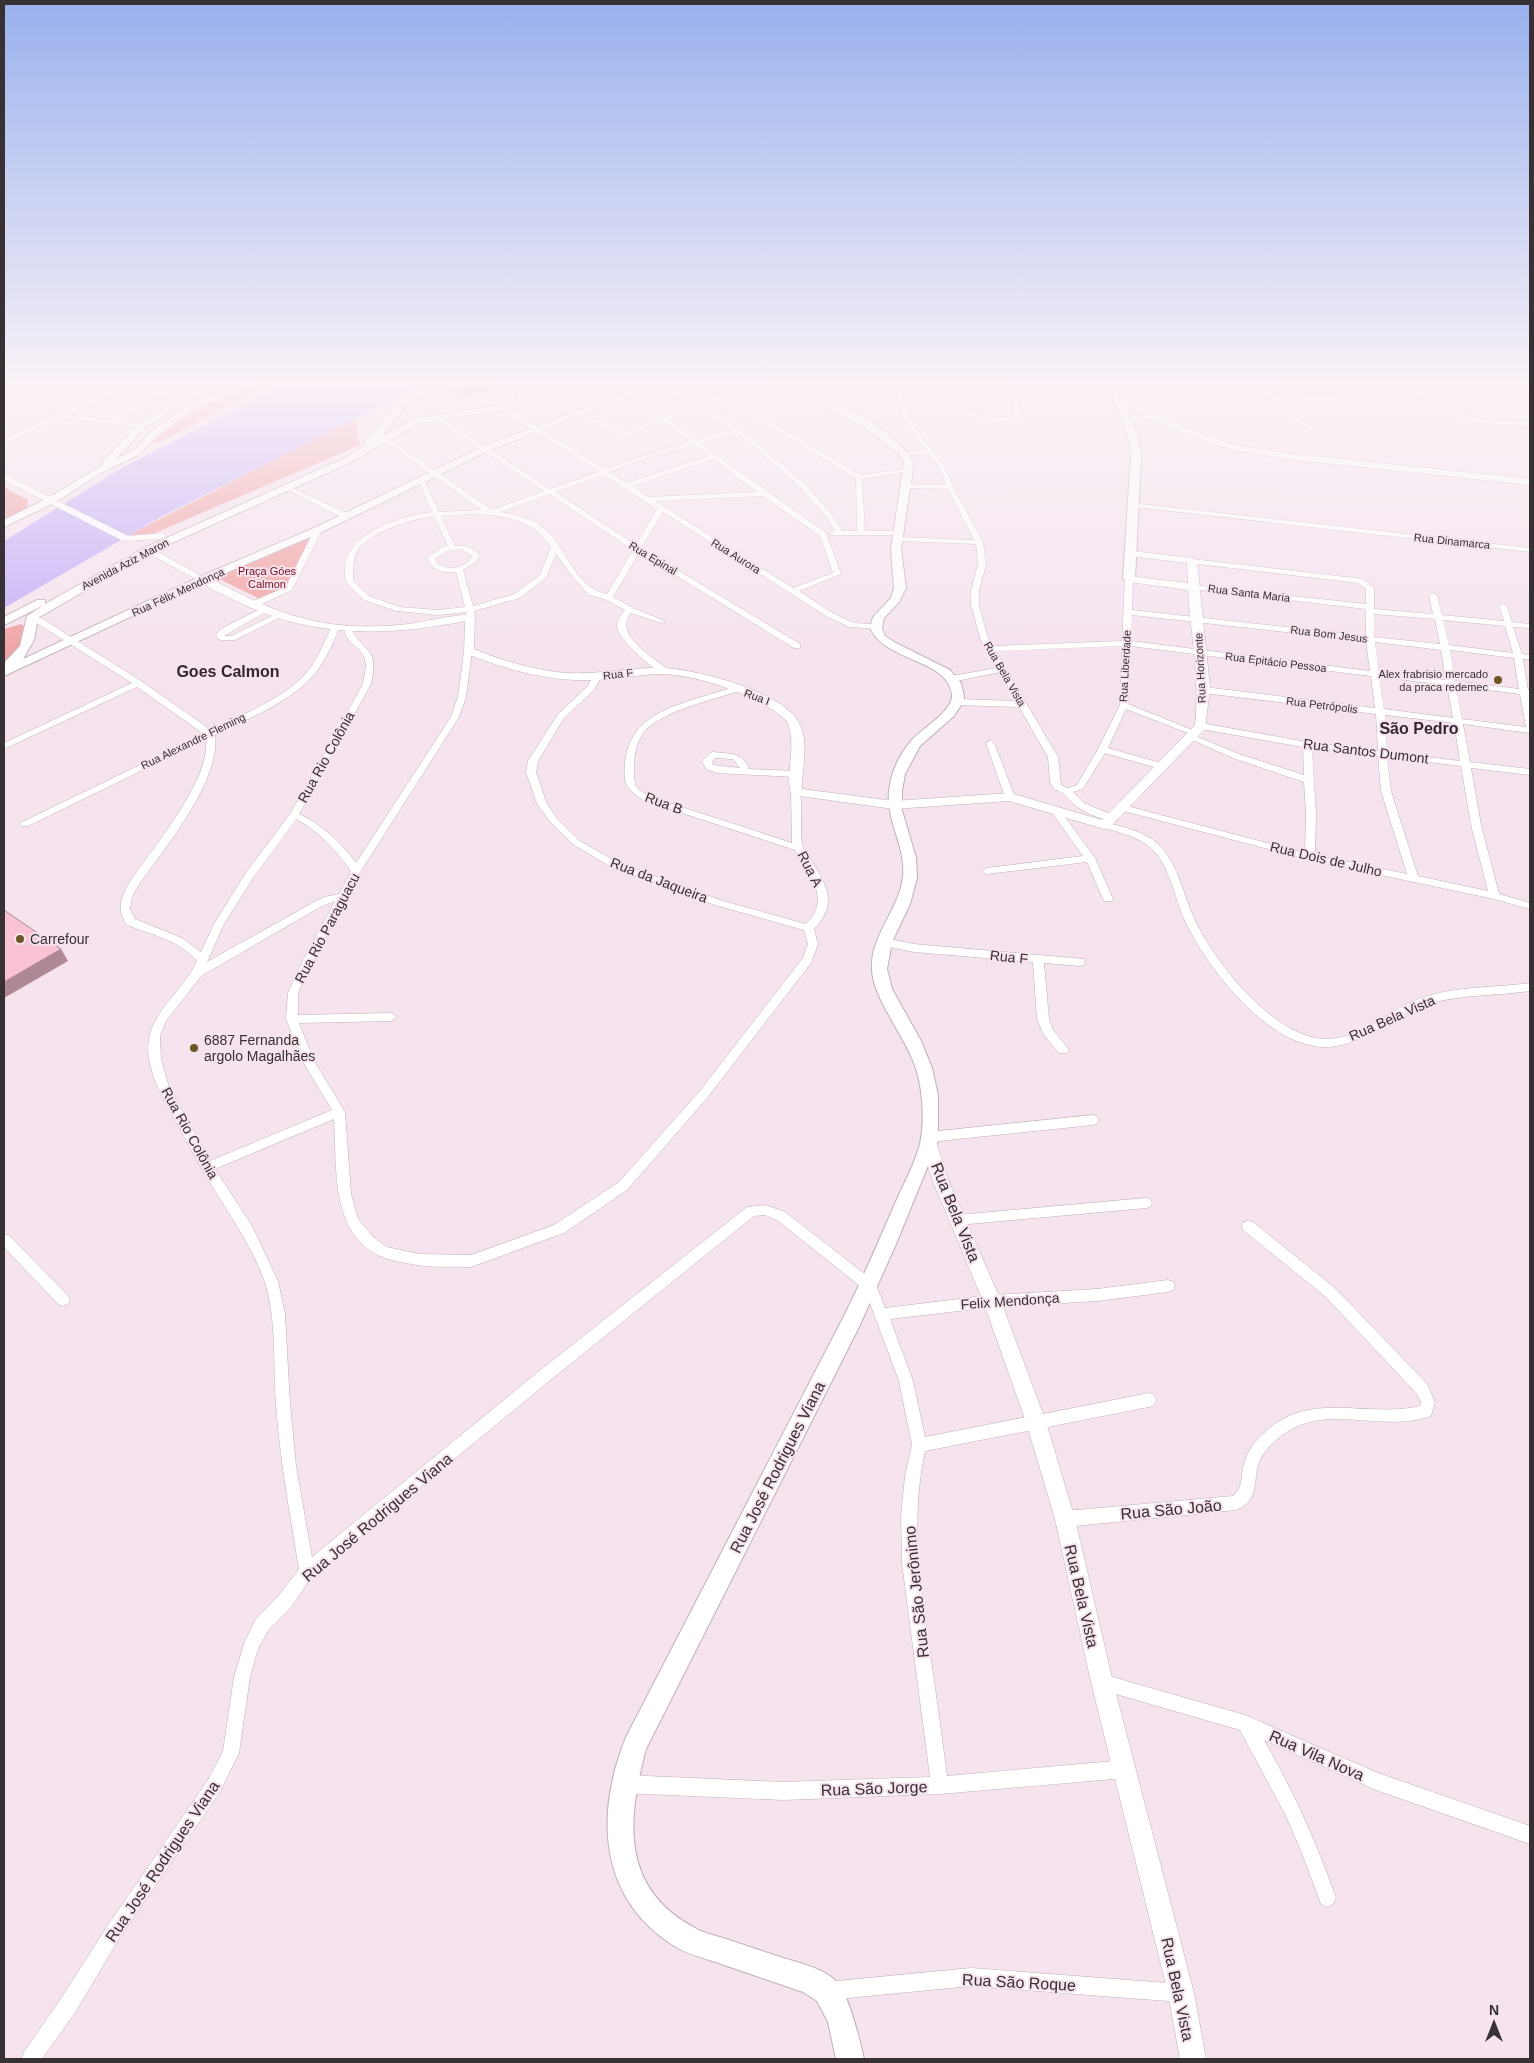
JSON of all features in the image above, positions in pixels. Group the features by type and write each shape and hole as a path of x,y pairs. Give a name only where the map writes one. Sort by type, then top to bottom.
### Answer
{"main road":[{"path":"4,524 30,510 55,503 87,480"},
{"name":"Avenida Aziz Maron","path":"4,623 128,553 162,536 289,480"},
{"name":"Avenida Aziz Maron","path":"34,621 33,616 43,609 148,550 304,480"},
{"name":"Rua Félix Mendonça","path":"4,670 73,641 203,579 318,530 420,480"},
{"path":"894,805 898,771 907,755 921,736 951,712 958,702 958,689 952,679 923,660 888,643 878,634 875,626 880,615 897,598 900,587 895,565 907,480"},
{"name":"Rua Liberdade","path":"1129,579 1135,480"},
{"path":"30,510 35,494"},
{"path":"4,623 34,621 25,649 4,670"},
{"name":"Rua José Rodrigues Viana","path":"827,1991 810,1981 686,1938 653,1915 631,1883 620,1853 618,1821 623,1784 635,1746 870,1286 929,1141 932,1107 926,1069 882,985 879,965 884,942 895,914 906,898 911,876 910,857 894,805"},
{"path":"827,1991 841,2020 850,2059"}],"street":[{"path":"10,480 127,540 162,536"},
{"path":"421,480 438,513 452,548"},
{"path":"446,480 492,513"},
{"name":"Rua Epinal","path":"535,480 637,549 797,646"},
{"path":"492,513 581,480"},
{"name":"Rua Aurora","path":"617,480 662,507 840,621 852,625 875,626"},
{"path":"626,486 643,480"},
{"path":"744,480 823,535 837,574 793,591"},
{"path":"795,480 818,500 836,522 839,532"},
{"path":"859,480 860,532"},
{"name":"Rua Bela Vista","path":"947,480 979,542 982,564 975,591 975,605 984,638 1004,669 1021,704 1053,757 1055,782 1058,787 1068,791 1071,797 1080,804 1158,850 1167,861 1175,887 1202,946 1219,970 1240,992 1284,1030 1305,1039 1324,1043 1348,1039 1371,1030 1424,1001 1452,994 1528,990"},
{"path":"1514,480 1530,482"},
{"path":"905,486 950,487"},
{"path":"288,488 346,516"},
{"path":"648,499 763,494"},
{"name":"Rua Dinamarca","path":"1135,504 1530,550"},
{"path":"609,597 662,507"},
{"path":"470,613 398,610 362,596 352,586 347,575 350,558 363,542 396,524 438,513 492,513 528,522 540,529 591,592 609,597 630,609 661,621"},
{"path":"254,604 289,588 318,530"},
{"path":"823,535 839,532 860,532 979,542"},
{"path":"127,540 128,553"},
{"path":"452,548 468,549 476,555 473,563 459,569 438,568 431,562 434,554 452,548"},
{"path":"148,550 279,616 348,630 405,629 470,613 517,595 535,585 548,573 554,560 554,548"},
{"path":"1132,554 1360,581 1370,588 1370,639 1376,674 1386,791 1413,878"},
{"name":"Rua Horizonte","path":"1192,561 1192,587 1198,619 1204,690 1196,732"},
{"path":"459,569 470,613"},
{"name":"Rua Santa Maria","path":"1129,579 1438,617 1530,626"},
{"name":"Rua Liberdade","path":"1068,791 1080,787 1104,749 1124,705 1129,579"},
{"path":"1433,595 1445,648 1476,825 1494,896"},
{"path":"1504,606 1527,692 1530,728"},
{"name":"Rua F","path":"630,609 622,620 621,628 626,637 664,671"},
{"path":"265,610 224,631 220,638 232,638 279,616"},
{"name":"Rua Bom Jesus","path":"1128,612 1530,657"},
{"name":"Rua Rio Paraguacu","path":"470,613 468,651 462,697 455,717 356,871 304,968 293,993 292,1019 310,1062 339,1112 345,1194 352,1221 368,1241 384,1252 419,1260 471,1261 559,1229 623,1186 703,1095 807,960 815,947 813,937 808,928"},
{"path":"34,621 73,641 138,683 210,734 211,747 205,773 137,879 126,900 125,908 126,915 131,922 180,941 195,949 202,959"},
{"name":"Rua Alexandre Fleming","path":"25,824 210,734 292,689 307,677 326,650 335,628"},
{"name":"Rua Rio Colônia","path":"307,1571 289,1466 283,1404 278,1314 271,1282 247,1230 207,1167 163,1087 155,1059 154,1036 162,1019 197,973 219,924 248,876 294,815 367,684 371,658 363,646 352,638 348,630"},
{"name":"Rua Epitácio Pessoa","path":"990,649 1125,643 1527,692"},
{"path":"468,651 486,659 532,671 556,675 597,677"},
{"path":"952,679 1004,669"},
{"name":"Rua F","path":"533,761 560,716 591,688 597,677 664,671"},
{"name":"Rua I","path":"664,671 736,689 778,706 791,718 797,731 795,774"},
{"path":"4,746 138,683"},
{"name":"Rua B","path":"736,689 682,708 645,726 638,737 630,757 630,785 636,792 648,799 798,848"},
{"name":"Rua Petrópolis","path":"1204,690 1457,722 1530,728"},
{"path":"958,702 1021,704"},
{"name":"Rua Santos Dumont","path":"1124,705 1196,732 1384,753 1530,772"},
{"path":"796,792 894,805 1010,797 1056,811 1108,822 1196,732 1236,756 1309,780"},
{"path":"990,743 1010,797"},
{"path":"1307,745 1310,857"},
{"path":"1104,749 1161,766"},
{"name":"Rua da Jaqueira","path":"533,761 531,772 542,804 555,822 577,843 599,857 615,865 719,902 808,928"},
{"path":"745,771 795,774"},
{"name":"Rua A","path":"795,774 798,848 816,875 824,898 823,910 817,921 808,928"},
{"name":"Rua Dois de Julho","path":"1123,808 1310,857 1494,896 1530,906"},
{"path":"1056,811 1090,858 1108,899"},
{"path":"294,815 305,819 317,828 356,871"},
{"path":"987,871 1090,858"},
{"path":"197,973 328,899 344,896"},
{"name":"Rua F","path":"884,942 914,948 1038,960 1043,1019 1048,1032 1063,1050"},
{"path":"1038,960 1080,962"},
{"path":"292,1019 391,1018"},
{"path":"207,1167 339,1112"},
{"path":"929,1141 1093,1120"},
{"name":"Rua Bela Vista","path":"929,1141 958,1220 992,1301 1036,1422 1065,1519 1102,1682 1181,1993 1193,2059"},
{"path":"958,1220 1146,1203"},
{"name":"Rua José Rodrigues Viana","path":"31,2059 69,2004 114,1931 214,1786 231,1753 242,1677 251,1647 262,1625 286,1600 307,1571 543,1377 751,1211 766,1210 781,1216 870,1286"},
{"name":"Rua São João","path":"1065,1519 1236,1503 1245,1496 1250,1487 1253,1458 1277,1431 1292,1420 1325,1412 1416,1414 1426,1411 1428,1402 1422,1389 1331,1293 1248,1226"},
{"path":"4,1238 64,1300"},
{"path":"870,1286 881,1314"},
{"name":"Felix Mendonça","path":"881,1314 992,1301 1097,1295 1168,1286"},
{"name":"Rua São Jerônimo","path":"881,1314 906,1381 919,1445 912,1476 908,1515 910,1563 940,1785"},
{"path":"919,1445 1149,1400"},
{"name":"Rua Vila Nova","path":"1102,1682 1245,1723 1376,1780 1530,1835"},
{"path":"1245,1723 1269,1763 1297,1819 1328,1898"},
{"name":"Rua São Jorge","path":"623,1784 783,1791 940,1785 1125,1769"},
{"name":"Rua São Roque","path":"827,1991 971,1977 1181,1993"}],"green space":[{"path":"235,480 278,480 141,539 129,535"},
{"path":"4,487 28,500 27,508 4,520"},
{"name":"Praça Góes Calmon","path":"311,535 283,592 264,601 217,578"},
{"path":"21,624 28,629 27,639 4,666 4,629"}],"shaded area":[{"path":"102,480 234,480 159,518 4,608 4,541"}],"building":[{"name":"Carrefour","path":"4,910 61,949 4,982"}],"place":[{"name":"Alex frabrisio mercado da praca redemec","path":"1498,680"},
{"name":"Carrefour","path":"20,939"},
{"name":"6887 Fernanda argolo Magalhães","path":"194,1048"}],"district":[{"name":"Goes Calmon","path":"228,671"},
{"name":"São Pedro","path":"1419,728"}]}
